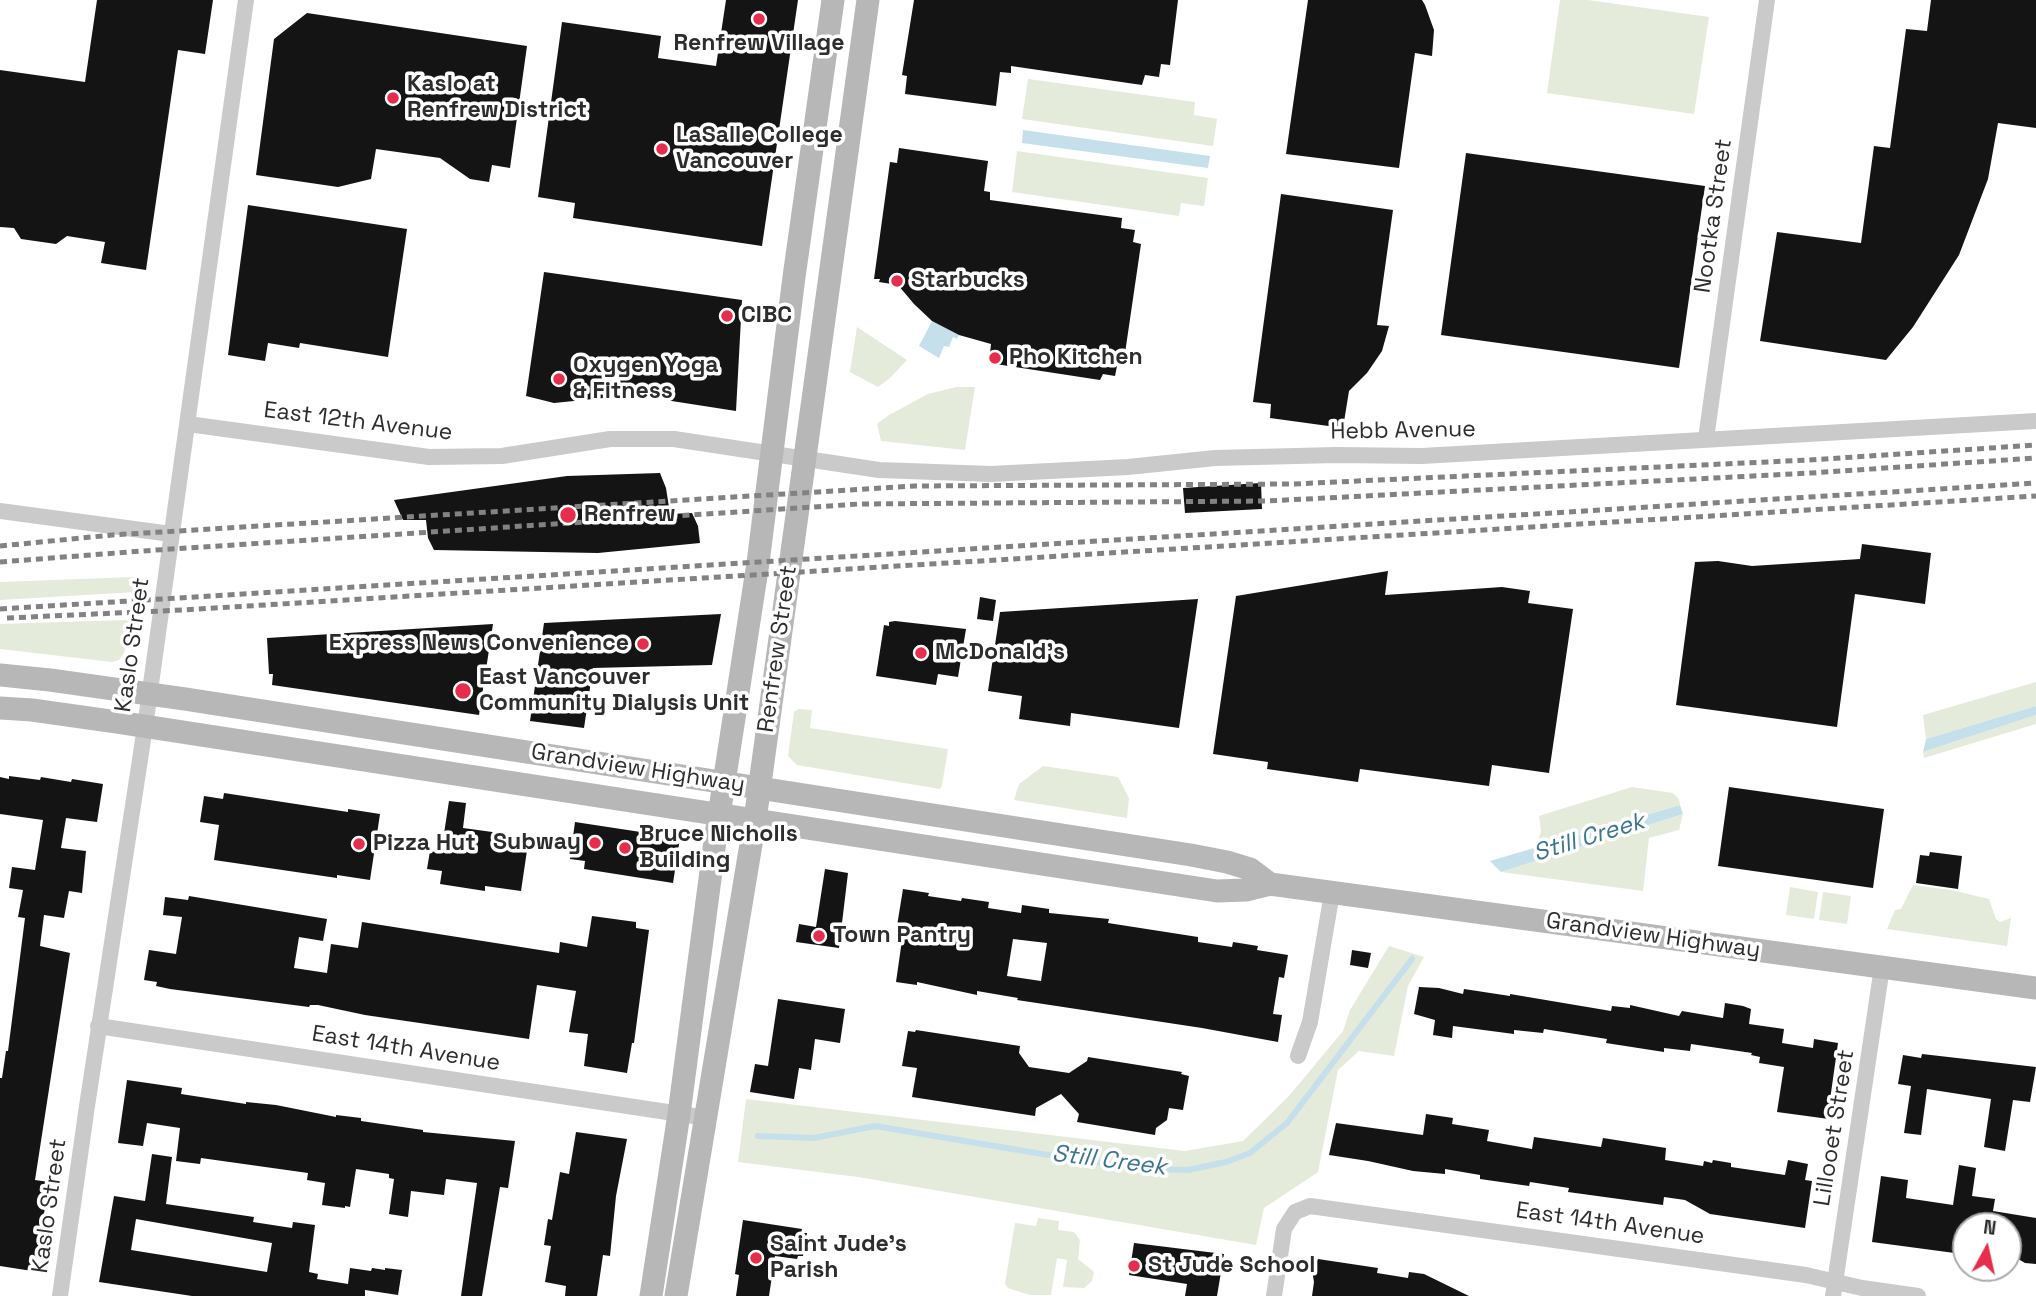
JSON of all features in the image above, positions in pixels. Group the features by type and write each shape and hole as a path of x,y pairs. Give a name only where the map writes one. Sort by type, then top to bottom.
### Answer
{"main road":[{"name":"Renfrew Street","path":"652,1296 719,815 773,454 794,278 833,0"},
{"name":"Renfrew Street","path":"676,1296 755,821 868,0"},
{"name":"Grandview Highway","path":"0,675 149,694 1191,855 1250,869 1270,884"},
{"name":"Grandview Highway","path":"0,708 32,710 1217,891 1247,890 1270,884 2036,988"}],"street":[{"name":"Kaslo Street","path":"60,1296 145,727 246,0"},
{"name":"Nootka Street","path":"1706,439 1767,0"},
{"name":"Hebb Avenue","path":"773,454 879,470 991,474 1128,467 1215,458 1422,456 2036,421"},
{"name":"East 12th Avenue","path":"188,424 429,457 502,456 610,439 674,439 773,454"},
{"path":"0,511 171,534"},
{"path":"1298,1056 1310,1022 1332,893"},
{"name":"Lillooet Street","path":"1834,1289 1882,967"},
{"name":"East 14th Avenue","path":"99,1026 707,1118"},
{"name":"East 14th Avenue","path":"1274,1296 1284,1229 1295,1212 1310,1206 1806,1275 1834,1289 1918,1296"}],"green space":[{"path":"1560,0 1588,0 1709,17 1694,114 1547,93"},
{"path":"1028,79 1195,102 1194,115 1217,119 1213,146 1022,119"},
{"path":"1017,151 1208,178 1204,206 1181,203 1179,216 1012,192"},
{"path":"857,327 907,360 878,387 850,372"},
{"path":"956,387 975,387 965,450 881,441 877,424 889,415 928,394"},
{"path":"138,578 136,592 0,600 0,582"},
{"path":"126,620 132,623 124,653 119,660 112,662 0,649 0,624"},
{"path":"2036,682 2036,706 1926,739 1923,715"},
{"path":"798,709 812,710 810,728 948,749 940,789 797,765 788,756 794,712"},
{"path":"2036,715 2036,724 1924,758 1923,752"},
{"path":"1043,766 1118,777 1129,798 1127,818 1014,800 1019,784"},
{"path":"1632,787 1673,793 1679,799 1680,805 1536,847 1541,831 1539,816"},
{"path":"1683,814 1679,830 1649,838 1643,891 1501,872"},
{"path":"1913,885 1989,899 1996,919 2000,922 2011,918 2007,946 1887,929 1895,910 1901,909"},
{"path":"1790,887 1818,892 1814,919 1786,915"},
{"path":"1823,892 1851,896 1847,924 1819,920"},
{"path":"1389,946 1424,957 1408,986 1394,1056 1359,1051 1338,1070 1318,1172 1264,1208 1256,1245 858,1177 738,1162 746,1099 1185,1151 1243,1141 1289,1096 1343,1031 1350,1010"},
{"path":"1038,1218 1059,1221 1058,1230 1074,1232 1080,1240 1078,1259 1094,1272 1092,1281 1084,1288 1063,1287 1067,1260 1057,1258 1051,1295 1030,1295 1008,1288 1005,1284 1015,1223 1036,1226"}],"water":[{"path":"1023,130 1210,156 1208,168 1022,143"},
{"path":"932,321 959,335 957,339 953,337 949,347 944,346 939,358 919,346"},
{"path":"2036,706 2036,715 1923,752 1926,739"},
{"path":"1680,805 1683,814 1501,872 1490,861"}],"building":[{"path":"97,0 213,0 205,54 178,50 146,270 101,263 105,242 67,236 56,244 21,239 14,228 0,227 0,70 85,82"},
{"name":"LaSalle College Vancouver","path":"726,0 798,0 762,246 573,218 575,203 538,197 562,22 661,36 658,58 716,66"},
{"path":"914,0 1178,0 1170,65 1161,64 1159,77 1145,75 1142,85 1011,66 1011,73 1000,72 996,106 905,94 907,76 902,75"},
{"path":"1308,0 1422,0 1425,5 1434,30 1432,56 1415,53 1399,168 1286,154"},
{"path":"1931,0 2036,0 2036,128 1998,123 1988,179 1959,255 1913,327 1886,360 1760,341 1777,232 1861,243 1874,146 1890,148 1906,29 1927,31"},
{"name":"Kaslo at Renfrew District","path":"307,13 527,46 510,168 492,165 489,182 470,179 440,158 376,149 371,179 338,187 256,175 274,39"},
{"path":"899,148 988,161 984,191 990,192 990,200 1122,218 1121,228 1135,230 1133,242 1141,244 1124,360 1118,361 1115,376 1103,374 1100,380 989,363 991,344 959,335 932,321 898,285 874,279 890,162 897,163"},
{"path":"1466,153 1705,186 1679,368 1441,335"},
{"path":"1281,194 1393,210 1377,325 1389,326 1382,351 1367,373 1349,391 1343,428 1270,418 1271,404 1253,402"},
{"path":"248,205 407,229 388,357 300,343 299,348 268,343 265,361 228,355"},
{"path":"544,272 742,300 736,411 633,395 554,403 526,396"},
{"path":"660,473 666,488 670,514 692,513 698,526 700,543 598,553 434,550 428,538 426,520 403,520 394,500 567,476"},
{"path":"1261,483 1262,509 1185,513 1183,488"},
{"path":"1862,544 1931,553 1925,604 1855,594 1837,727 1676,705 1695,562 1718,561 1752,566 1860,559"},
{"path":"1388,571 1385,595 1502,587 1530,591 1528,603 1573,609 1549,773 1492,765 1489,786 1360,769 1358,782 1267,769 1268,762 1213,754 1236,596"},
{"path":"980,597 996,600 993,621 977,619"},
{"path":"1198,599 1179,728 1071,713 1070,726 1019,719 1022,696 988,691 1000,612"},
{"path":"721,614 712,665 593,668 584,728 530,721 544,623"},
{"name":"McDonald's","path":"889,622 966,629 958,677 938,674 936,685 876,676 884,625 889,626"},
{"path":"493,624 479,715 272,685 273,674 269,674 267,638"},
{"path":"9,776 71,782 72,779 103,784 97,822 66,818 61,848 86,851 82,893 69,891 64,918 44,915 40,946 70,953 35,1180 49,1182 36,1264 33,1263 32,1271 0,1266 0,1078 8,1051 25,918 18,917 23,890 9,888 12,867 35,870 43,820 0,814 0,777 9,779"},
{"path":"1729,787 1884,809 1873,888 1718,866"},
{"path":"224,793 348,812 348,809 380,814 370,880 337,875 337,878 214,860 219,825 200,822 204,796 223,799"},
{"path":"449,801 466,803 463,828 529,837 521,891 485,886 485,891 440,884 442,871 427,869 430,851 441,853"},
{"name":"Bruce Nicholls Building","path":"575,822 680,838 673,883 584,869 585,861 570,859"},
{"path":"1930,852 1962,856 1958,889 1916,883 1920,855 1929,856"},
{"path":"825,869 848,873 839,948 796,942 799,924 816,927"},
{"path":"903,889 961,901 962,898 989,902 988,908 1021,913 1022,905 1049,909 1049,913 1109,919 1108,923 1198,937 1198,942 1232,947 1233,942 1258,946 1257,950 1288,955 1284,978 1279,977 1273,1014 1282,1015 1278,1042 1017,1000 1018,998 977,991 977,995 917,982 917,985 896,982 903,933 896,932","holes":["1013,939 1047,943 1041,981 1007,976"]},
{"path":"189,896 327,919 323,941 299,937 294,968 327,973 331,944 358,948 362,922 559,953 560,942 587,947 592,916 636,922 636,928 649,930 634,1043 627,1073 584,1066 588,1034 569,1032 576,991 537,985 529,1039 365,1015 318,1005 309,1007 156,986 157,982 144,980 149,950 176,954 182,917 163,915 165,897 188,900"},
{"path":"1352,950 1371,953 1368,968 1350,965"},
{"path":"1419,987 1439,988 1463,994 1464,989 1510,994 1611,1011 1612,1006 1630,1008 1630,1005 1679,1016 1682,1011 1723,1018 1725,1003 1743,1006 1751,1009 1749,1024 1784,1029 1782,1043 1813,1048 1814,1039 1838,1043 1829,1119 1777,1112 1784,1067 1759,1063 1760,1057 1751,1055 1752,1053 1691,1044 1690,1051 1664,1048 1664,1052 1544,1029 1543,1033 1514,1030 1514,1034 1453,1026 1452,1038 1433,1035 1435,1020 1414,1014"},
{"path":"778,999 845,1009 840,1043 815,1039 811,1070 799,1068 794,1099 750,1092 755,1064 768,1066"},
{"path":"908,1031 1020,1046 1019,1053 1029,1067 1069,1073 1087,1061 1088,1057 1182,1072 1181,1074 1189,1076 1183,1110 1169,1108 1167,1120 1156,1128 1155,1135 1077,1122 1079,1114 1061,1094 1036,1108 1035,1116 912,1097 917,1068 902,1066"},
{"path":"1922,1054 2036,1067 2030,1102 2013,1100 2005,1151 1984,1147 1991,1099 1927,1089 1921,1135 1904,1133 1911,1086 1898,1084 1903,1055 1921,1058"},
{"path":"127,1080 182,1088 181,1094 246,1104 276,1105 336,1117 361,1118 361,1121 423,1132 515,1141 508,1188 500,1187 482,1296 461,1296 477,1183 446,1179 444,1195 411,1191 408,1217 389,1214 394,1179 389,1178 389,1174 356,1169 350,1207 322,1205 325,1183 307,1180 308,1173 201,1158 200,1164 176,1161 180,1128 147,1123 143,1146 118,1143"},
{"path":"1426,1114 1453,1118 1452,1124 1489,1130 1487,1141 1532,1149 1534,1137 1601,1147 1603,1138 1666,1148 1665,1160 1703,1166 1704,1161 1712,1163 1713,1160 1731,1163 1731,1167 1785,1175 1788,1160 1808,1164 1805,1180 1812,1181 1805,1228 1710,1214 1685,1200 1664,1197 1663,1205 1568,1192 1569,1188 1530,1182 1529,1186 1480,1179 1480,1175 1445,1169 1445,1174 1413,1171 1329,1155 1336,1123 1423,1135"},
{"path":"576,1132 627,1139 616,1196 610,1256 603,1255 597,1296 565,1296 566,1286 545,1282 551,1246 544,1245 548,1219 552,1220 560,1172 569,1174"},
{"path":"152,1154 172,1157 166,1204 254,1217 253,1222 292,1228 293,1222 315,1225 309,1272 318,1274 317,1279 348,1284 350,1268 371,1271 372,1268 402,1270 398,1295 365,1290 365,1296 192,1296 99,1282 114,1196 145,1201","holes":["136,1219 272,1243 267,1272 131,1250"]},
{"path":"1959,1165 1976,1168 1972,1196 1995,1199 1993,1211 1999,1212 1952,1212 1952,1253 1872,1242 1881,1176 1908,1180 1906,1198 1953,1205"},
{"path":"2022,1216 2036,1218 2036,1264 2022,1261"},
{"name":"Saint Jude's Parish","path":"743,1220 802,1229 801,1233 807,1233 803,1256 798,1256 797,1259 775,1256 769,1296 736,1296 739,1275 735,1274"},
{"path":"1134,1243 1224,1254 1217,1296 1185,1296 1187,1284 1129,1275"},
{"path":"1318,1259 1378,1268 1377,1273 1408,1278 1409,1272 1424,1274 1469,1296 1312,1296 1312,1270"}],"waterway":[{"name":"Still Creek","path":"758,1136 814,1138 875,1126 1072,1159 1151,1169 1188,1170 1226,1162 1250,1153 1287,1123 1412,959"}],"railway":[{"path":"0,546 112,535 915,486 1293,484 1809,460 2036,445"},
{"path":"0,562 859,504 1267,501 1811,473 2036,458"},
{"path":"0,609 2036,483"},
{"path":"7,618 183,610 2036,496"}],"place":[{"name":"Renfrew Village","path":"759,19"},
{"name":"Kaslo at Renfrew District","path":"393,98"},
{"name":"LaSalle College Vancouver","path":"662,149"},
{"name":"Starbucks","path":"897,281"},
{"name":"CIBC","path":"727,316"},
{"name":"Pho Kitchen","path":"995,358"},
{"name":"Oxygen Yoga & Fitness","path":"559,379"},
{"name":"Renfrew","path":"568,515"},
{"name":"Express News Convenience","path":"643,644"},
{"name":"McDonald's","path":"921,653"},
{"name":"East Vancouver Community Dialysis Unit","path":"463,691"},
{"name":"Subway","path":"595,843"},
{"name":"Pizza Hut","path":"359,844"},
{"name":"Bruce Nicholls Building","path":"625,848"},
{"name":"Town Pantry","path":"819,936"},
{"name":"Saint Jude's Parish","path":"756,1258"},
{"name":"St Jude School","path":"1134,1266"}]}
